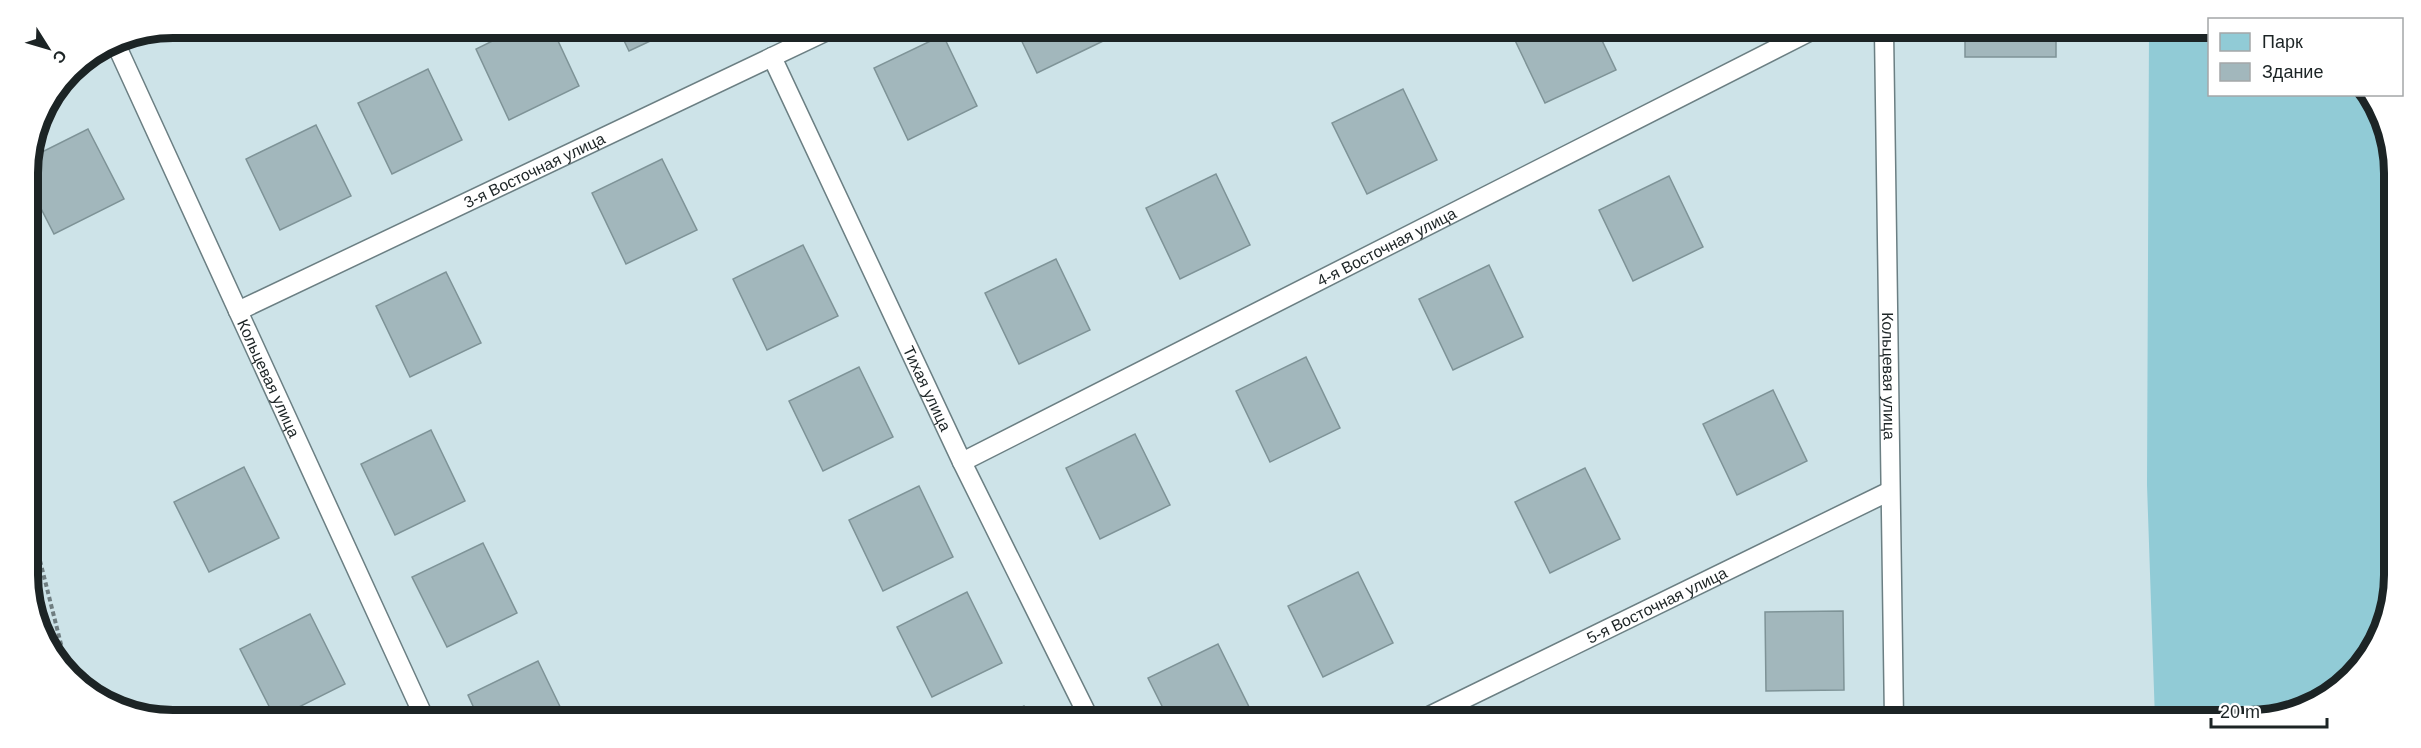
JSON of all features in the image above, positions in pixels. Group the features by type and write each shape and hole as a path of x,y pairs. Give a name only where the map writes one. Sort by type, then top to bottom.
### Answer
{"lane":[{"name":"3-я Восточная улица","path":"238,311 811,38"},
{"name":"4-я Восточная улица","path":"962,462 1797,38"},
{"name":"Кольцевая улица","path":"1884,38 1894,710"},
{"name":"Кольцевая улица","path":"118,49 421,710"},
{"name":"Тихая улица","path":"772,57 962,462 1085,710"},
{"name":"5-я Восточная улица","path":"1442,710 1890,491"}],"path":[{"path":"38,553 64,656"}],"green space":[{"path":"2149,38 2208,38 2208,96 2360,96 2370,113 2381,146 2384,172 2384,576 2379,611 2373,627 2361,651 2350,665 2331,683 2284,706 2258,710 2155,710 2147,485"}],"building":[{"path":"499,38 557,38 579,86 509,120 476,49"},
{"path":"623,38 657,38 629,51"},
{"path":"937,38 944,38 977,106 908,140 874,68"},
{"path":"1020,38 1109,38 1037,73"},
{"path":"1514,38 1601,38 1616,70 1545,103"},
{"path":"1965,38 2056,38 2056,57 1965,57"},
{"path":"428,69 462,140 392,174 358,103"},
{"path":"1403,89 1437,160 1367,194 1332,123"},
{"path":"316,125 351,196 280,230 246,159"},
{"path":"88,129 124,199 54,234 38,203 39,153"},
{"path":"662,159 697,230 626,264 592,193"},
{"path":"1216,174 1250,245 1180,279 1146,208"},
{"path":"1669,176 1703,247 1633,281 1599,210"},
{"path":"803,245 838,316 767,350 733,279"},
{"path":"1056,259 1090,330 1019,364 985,293"},
{"path":"1489,265 1523,337 1453,370 1419,299"},
{"path":"446,272 481,343 410,377 376,306"},
{"path":"1306,357 1340,428 1270,462 1236,391"},
{"path":"859,367 893,437 823,471 789,401"},
{"path":"1773,390 1807,461 1737,495 1703,424"},
{"path":"431,430 465,501 395,535 361,464"},
{"path":"1135,434 1170,505 1100,539 1066,468"},
{"path":"244,467 279,538 209,572 174,502"},
{"path":"1585,468 1620,539 1550,573 1515,502"},
{"path":"919,486 953,557 883,591 849,520"},
{"path":"483,543 517,613 447,647 412,577"},
{"path":"1358,572 1393,643 1323,677 1288,606"},
{"path":"967,592 1002,663 932,697 897,627"},
{"path":"1843,611 1844,690 1766,691 1765,612"},
{"path":"310,614 345,684 293,710 271,710 240,649"},
{"path":"1218,644 1251,710 1164,710 1148,678"},
{"path":"538,661 562,710 475,710 468,695"}]}
